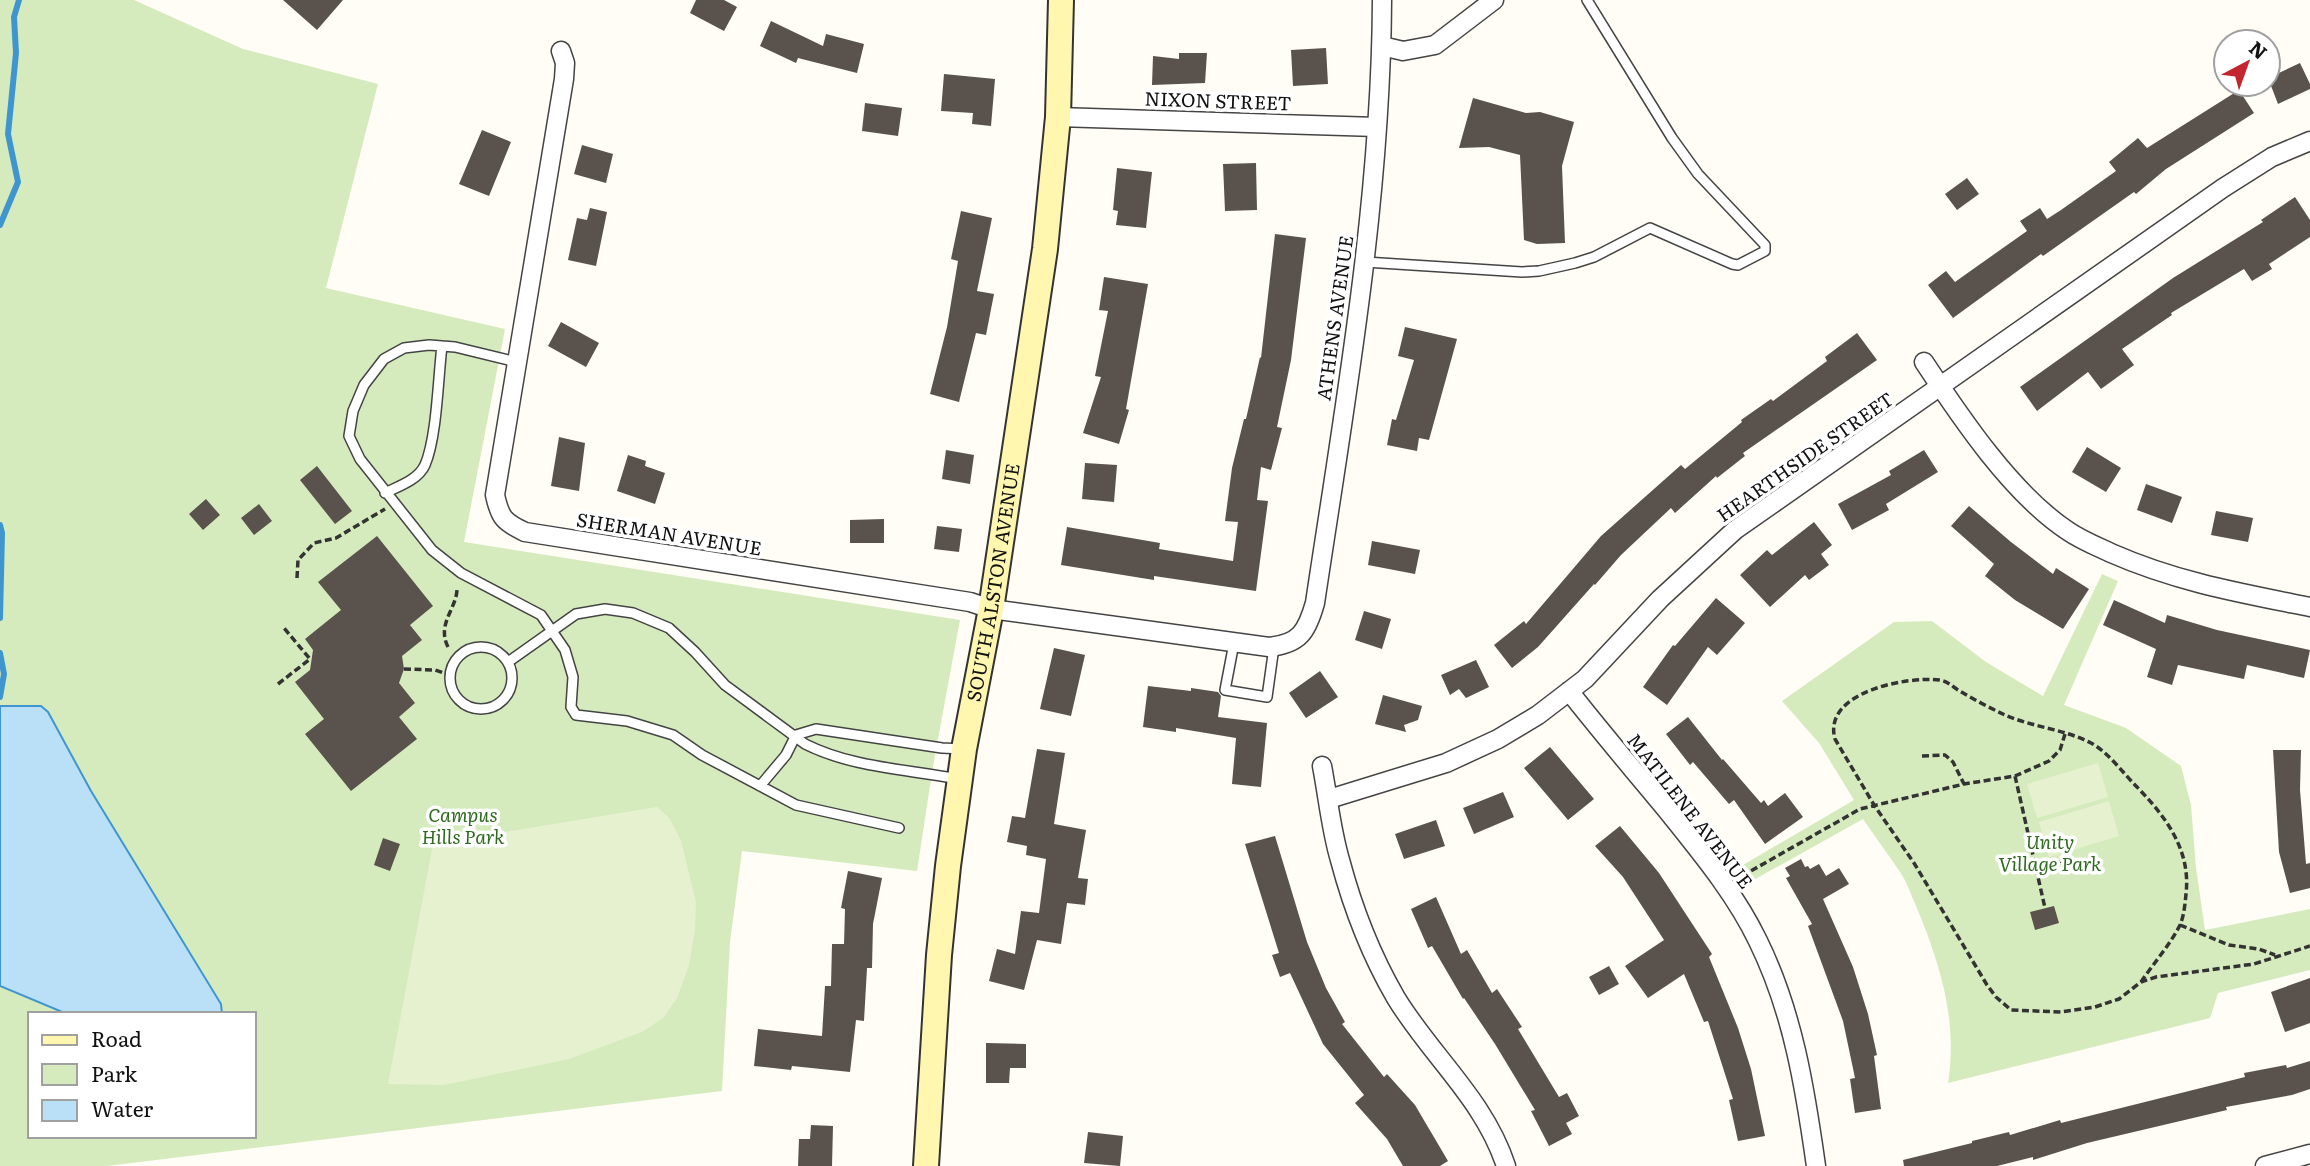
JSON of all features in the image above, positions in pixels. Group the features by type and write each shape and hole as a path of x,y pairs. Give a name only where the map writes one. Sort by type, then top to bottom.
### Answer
{"street":[{"name":"SOUTH ALSTON AVENUE","path":"926,1166 939,956 964,749 991,609 1045,249 1058,117 1061,0"},
{"name":"ATHENS AVENUE","path":"1301,636 1310,623 1315,603 1365,262 1377,127 1382,0"},
{"path":"1382,46 1404,51 1435,45 1494,0"},
{"name":"SHERMAN AVENUE","path":"561,51 565,63 564,79 495,495 499,514 510,524 525,532 970,602 991,609 1234,643 1284,646 1301,636"},
{"name":"NIXON STREET","path":"1058,117 1377,127"},
{"name":"HEARTHSIDE STREET","path":"1329,799 1446,763 1497,739 1538,715 1584,679 1660,599 1735,530 1766,506 2241,176 2272,157 2310,141"},
{"path":"1924,362 2002,470 2068,532 2149,570 2206,586 2310,607"},
{"name":"MATILENE AVENUE","path":"1569,691 1693,843 1725,886 1757,938 1782,998 1797,1048 1816,1166"},
{"path":"1322,766 1339,859 1356,913 1376,961 1424,1040 1459,1079 1480,1110 1506,1166"},
{"path":"2264,1166 2310,1154"}],"lane":[{"path":"1365,262 1539,271 1594,257 1650,228 1732,264 1738,265 1765,251 1765,245 1698,174 1672,138 1587,0"},
{"path":"517,362 487,353 442,346 404,348 384,359 364,385 353,411 349,436 360,459 385,493 432,550 451,566 541,615 565,650 573,677 571,707 576,715 627,721 673,735 702,755 796,805 899,828"},
{"path":"385,493 412,480 424,466 434,425 442,346"},
{"path":"508,662 576,614 606,609 633,614 669,628 725,685 806,744 866,765 960,780"},
{"path":"1234,643 1226,691 1267,697 1274,646"},
{"path":"489,648 508,662 512,673 509,692 501,702 479,709 462,702 453,691 450,675 455,662 464,653 472,649 489,648"},
{"path":"760,786 786,755 796,735 816,729 964,749"}],"path":[{"path":"297,578 298,560 314,543 336,538 393,502"},
{"path":"384,509 391,519"},
{"path":"448,646 444,639 444,621 458,588 452,584"},
{"path":"278,684 310,659 284,628"},
{"path":"404,669 435,670 450,675"},
{"path":"1918,680 1943,680 2004,715 2065,734 2092,744 2161,813 2173,830 2180,846 2188,882 2180,925 2141,982 2119,999 2095,1007 2061,1012 2011,1010 2002,1004 1987,985 1914,863 1874,805 1835,739 1832,728 1834,718 1842,708 1861,694 1886,685 1918,680"},
{"path":"1725,886 1860,809 2015,776 2049,761 2060,750 2065,734"},
{"path":"1922,756 1945,755 1953,762 1964,785"},
{"path":"2015,776 2045,908"},
{"path":"2036,868 2072,858"},
{"path":"2180,925 2229,945 2259,949 2277,956"},
{"path":"2141,982 2156,977 2254,964 2310,946"}],"green space":[{"name":"Campus Hills Park","path":"0,0 134,0 243,49 378,84 326,288 505,329 464,542 960,620 917,871 742,851 730,942 722,1091 107,1166 0,1166"},
{"name":"Unity Village Park","path":"2102,574 2118,581 2064,705 2126,728 2181,766 2191,805 2205,930 2310,909 2310,970 2218,993 2210,1018 1948,1083 1951,1037 1949,1015 1933,949 1905,880 1863,819 1741,887 1731,872 1854,800 1819,743 1782,701 1894,622 1932,621 1986,662 2043,696"},
{"path":"2098,763 2108,797 2037,818 2027,784"},
{"path":"2109,801 2119,836 2049,857 2039,822"},
{"path":"657,807 669,818 681,841 696,902 689,965 677,998 663,1018 642,1032 569,1059 444,1085 388,1084 433,844"}],"water":[{"path":"0,706 41,706 48,712 91,791 221,1004 222,1012 62,1012 0,986"}],"building":[{"path":"283,0 343,0 317,30"},
{"path":"696,0 724,0 737,7 724,31 690,13"},
{"path":"771,21 823,46 826,34 864,44 857,73 798,58 796,63 760,46"},
{"path":"1326,48 1328,84 1293,86 1291,50"},
{"path":"1179,53 1207,53 1205,83 1152,85 1153,56 1179,59"},
{"path":"2300,63 2310,89 2278,104 2276,98 2282,98 2282,71"},
{"path":"944,74 995,79 991,126 972,124 973,113 941,111"},
{"path":"1473,98 1526,113 1540,112 1574,122 1562,166 1565,243 1537,244 1524,240 1520,155 1489,147 1459,148"},
{"path":"2226,98 2244,98 2254,113 2166,169 2136,194 2134,192 2043,256 2041,254 1953,318 1928,285 1946,271 1955,282 2027,231 2020,221 2040,208 2047,219 2061,210 2116,171 2109,162 2138,138 2147,148"},
{"path":"865,103 902,108 898,136 862,131"},
{"path":"482,130 511,142 489,196 459,184"},
{"path":"582,145 613,154 606,183 574,174"},
{"path":"1256,163 1257,210 1225,211 1223,164"},
{"path":"1117,168 1152,172 1146,228 1116,225 1118,211 1113,210"},
{"path":"1967,178 1979,194 1957,210 1945,194"},
{"path":"2295,197 2310,220 2310,237 2269,264 2272,269 2252,281 2244,269 2171,313 2172,315 2122,349 2134,365 2101,389 2088,372 2037,411 2020,387 2173,278 2263,222 2261,220"},
{"path":"590,208 607,212 596,266 568,260 577,218 587,220"},
{"path":"961,211 992,218 977,291 994,294 986,335 976,333 959,402 930,394 947,327 958,261 951,259"},
{"path":"1275,234 1306,238 1291,360 1277,427 1282,428 1271,470 1261,467 1257,500 1268,501 1256,591 1154,576 1154,580 1061,565 1067,527 1160,543 1159,549 1233,561 1238,522 1225,521 1232,468 1261,358"},
{"path":"1104,277 1148,284 1126,409 1129,410 1119,444 1083,433 1101,377 1095,376 1108,311 1099,310"},
{"path":"561,322 599,343 586,367 548,346"},
{"path":"1405,327 1457,339 1429,440 1419,438 1417,451 1387,445 1392,419 1396,420 1414,360 1398,356"},
{"path":"1857,333 1877,360 1743,453 1745,456 1717,478 1716,476 1675,513 1671,508 1621,555 1538,647 1512,668 1494,645 1524,621 1526,624 1601,536 1681,465 1685,469 1742,422 1741,420 1771,399 1773,401 1827,361 1825,357"},
{"path":"559,437 585,443 579,491 551,486"},
{"path":"2087,447 2121,468 2106,492 2072,472"},
{"path":"946,450 974,455 970,484 942,479"},
{"path":"1924,450 1938,472 1886,504 1889,510 1852,530 1838,504 1891,475 1889,471"},
{"path":"628,455 646,461 645,466 665,473 655,504 617,491"},
{"path":"1085,463 1117,465 1114,502 1082,499"},
{"path":"317,466 352,511 335,524 300,480"},
{"path":"2146,484 2182,497 2172,523 2137,510"},
{"path":"206,499 220,515 203,530 189,514"},
{"path":"259,504 272,521 254,535 241,518"},
{"path":"1969,506 2053,574 2056,568 2089,589 2063,629 2015,600 1985,576 1994,564 1951,526"},
{"path":"2216,511 2253,518 2248,542 2211,535"},
{"path":"884,519 884,543 850,543 850,520"},
{"path":"1814,522 1832,545 1821,554 1829,565 1809,580 1805,575 1770,607 1740,575 1767,550 1772,555"},
{"path":"937,526 962,529 959,552 934,549"},
{"path":"377,536 433,606 410,625 422,640 402,656 404,669 399,683 415,703 399,717 417,739 351,791 305,734 324,719 295,682 310,670 313,650 305,639 341,610 318,582"},
{"path":"1372,541 1420,550 1415,574 1368,565"},
{"path":"1716,598 1745,623 1717,655 1708,647 1667,705 1643,687 1673,645 1675,646"},
{"path":"2114,600 2165,623 2167,615 2217,630 2310,650 2304,678 2247,665 2244,679 2178,665 2172,685 2147,677 2156,649 2103,625"},
{"path":"1364,611 1391,619 1382,649 1355,640"},
{"path":"1054,648 1085,655 1071,716 1040,709"},
{"path":"1476,660 1489,687 1466,698 1459,689 1450,695 1441,675"},
{"path":"1320,671 1338,697 1306,718 1289,693"},
{"path":"1148,686 1218,692 1221,696 1218,717 1267,723 1261,787 1232,784 1236,738 1176,728 1176,732 1143,727"},
{"path":"1383,695 1422,706 1418,720 1404,725 1406,732 1375,724"},
{"path":"1688,717 1761,803 1764,800 1768,806 1785,793 1803,817 1765,844 1734,800 1729,804 1693,762 1690,765 1666,734"},
{"path":"1550,747 1594,799 1568,820 1524,768"},
{"path":"1037,749 1065,753 1054,824 1086,830 1078,878 1088,879 1085,905 1067,903 1061,944 1037,940 1024,990 989,981 997,949 1015,954 1021,911 1039,913 1046,859 1026,855 1027,846 1007,842 1012,816 1025,818"},
{"path":"2273,750 2301,750 2300,790 2306,864 2310,863 2310,888 2290,893 2279,852"},
{"path":"1503,792 1514,817 1474,834 1463,808"},
{"path":"1436,820 1445,846 1404,859 1395,834"},
{"path":"1620,826 1659,873 1712,954 1709,957 1738,1028 1751,1069 1765,1136 1738,1141 1729,1100 1733,1099 1708,1021 1704,1022 1684,974 1648,998 1625,966 1664,940 1623,877 1595,846"},
{"path":"1275,836 1307,942 1326,988 1345,1022 1342,1024 1384,1077 1387,1074 1415,1105 1448,1161 1440,1166 1403,1166 1387,1139 1355,1103 1364,1095 1323,1044 1290,973 1280,977 1272,955 1279,953 1245,844"},
{"path":"383,838 400,844 390,871 374,865"},
{"path":"1801,859 1805,867 1810,869 1819,864 1826,876 1839,868 1849,884 1823,899 1853,967 1868,1014 1877,1055 1874,1056 1881,1109 1855,1113 1850,1079 1855,1078 1843,1021 1808,926 1812,924 1786,878 1790,876 1785,868"},
{"path":"848,871 882,878 873,924 872,968 867,968 864,1021 856,1020 850,1072 792,1066 791,1070 754,1066 758,1029 822,1036 825,986 831,986 832,944 844,944 845,909 841,908"},
{"path":"1436,897 1461,954 1467,950 1492,993 1497,989 1522,1027 1518,1029 1559,1097 1567,1093 1579,1116 1566,1123 1572,1134 1549,1146 1531,1111 1535,1110 1495,1044 1463,999 1432,946 1428,948 1411,909"},
{"path":"2054,906 2059,923 2035,930 2030,912"},
{"path":"1609,966 1619,984 1599,995 1589,977"},
{"path":"2310,978 2310,1023 2285,1032 2271,992"},
{"path":"986,1043 1026,1044 1026,1068 1010,1068 1009,1083 986,1083"},
{"path":"2310,1061 2310,1089 2292,1095 2226,1107 2227,1110 2087,1143 2033,1160 2033,1157 1997,1166 1904,1166 1903,1160 1972,1141 2009,1132 2010,1135 2060,1120 2061,1123 2245,1077 2244,1073 2286,1065 2287,1068"},
{"path":"811,1125 833,1126 832,1166 798,1166 799,1139 810,1139"},
{"path":"1088,1132 1123,1136 1120,1166 1084,1163"}],"waterway":[{"path":"0,225 18,182 8,134 16,53 14,17 19,0"},
{"path":"0,525 0,618"},
{"path":"0,653 4,674 0,697"}]}
